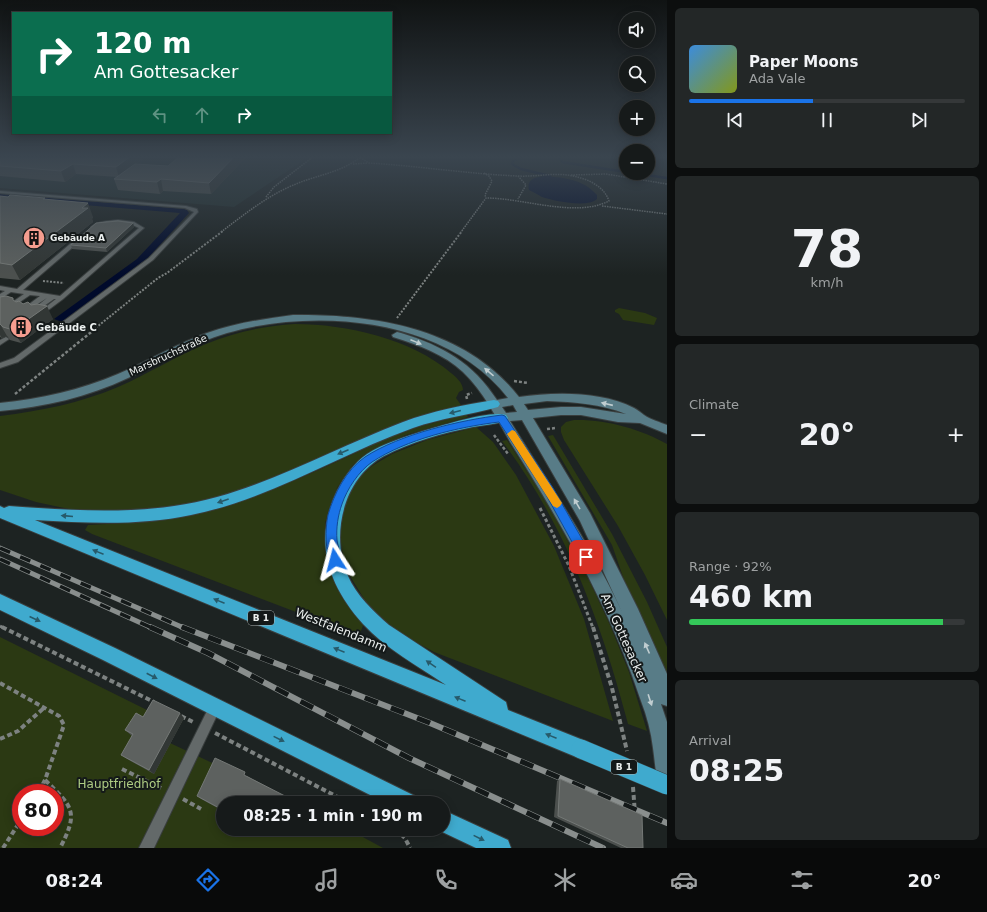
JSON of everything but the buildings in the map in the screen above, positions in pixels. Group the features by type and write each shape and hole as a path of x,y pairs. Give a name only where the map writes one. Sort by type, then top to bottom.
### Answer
{"highway":[{"path":"0,512 80,518 115,518 150,516 185,510 217,503 245,493 409,425 453,412 494,404"},
{"path":"502,418 472,422 426,434 390,448 368,460 354,474 343,490 336,504 333,520 332,540 335,560 341,580 370,619 391,638 522,724"},
{"name":"Westfalendamm","path":"0,512 667,784"},
{"path":"0,602 394,796"},
{"path":"450,824 500,848"}],"street":[{"name":"Marsbruchstraße","path":"0,407 36,402 81,392 109,382 201,338 230,329 268,321 299,317 339,318 378,322 421,335 465,355 483,367 501,383 514,401"},
{"name":"Marsbruchstraße","path":"339,318 401,336 452,358 467,370 485,390 494,404"},
{"path":"494,404 547,397 580,398 609,404 630,411 642,420 667,430"},
{"name":"Am Gottesacker","path":"514,401 525,415 596,538 648,649 667,697"},
{"name":"Am Gottesacker","path":"494,404 574,532 616,614 654,711 662,737 667,779"},
{"path":"502,418 570,410 602,414 630,420 642,420"}],"lane":[{"path":"0,365 16,360 151,259 196,212 196,210 186,207 44,196"},
{"path":"39,315 61,298 142,228 138,224 105,222 94,225 89,230"},
{"path":"18,291 83,235"},
{"path":"0,288 61,298"},
{"path":"0,297 9,290"},
{"path":"9,307 29,293"},
{"path":"16,309 37,294"},
{"path":"23,311 44,296"},
{"path":"30,313 52,297"},
{"path":"0,343 6,338"},
{"path":"146,848 215,707"}],"path":[{"path":"12,397 158,278 271,196"},
{"path":"518,200 520,196"},
{"path":"601,206 609,200 608,196"},
{"path":"395,322 486,198 504,198 570,207 601,206 667,214"},
{"path":"31,280 77,284"},
{"path":"545,429 556,428"},
{"path":"494,435 512,460"},
{"path":"536,500 557,539 591,619 606,664 620,716 628,755"},
{"path":"0,626 157,704"},
{"path":"0,684 60,716 64,725 43,784"},
{"path":"0,739 18,731 45,707"},
{"path":"177,714 336,796"},
{"path":"122,769 201,809"},
{"path":"45,780 59,794 68,808 72,819 69,831 60,848"},
{"path":"633,785 636,821"},
{"path":"3,848 12,834"},
{"path":"403,836 410,848"}],"shaded area":[{"path":"93,196 251,196 234,207"}],"green space":[{"path":"619,308 645,313 657,318 654,325 623,320 619,314 615,312 615,310"},
{"path":"295,324 335,327 356,331 378,336 417,351 435,361 459,380 463,390 459,392 456,398 461,405 393,427 250,487 213,499 164,509 83,512 36,502 0,490 0,416 45,409 89,398 118,387 184,354 228,336 272,326"},
{"path":"466,414 468,417 406,435 369,452 353,465 337,488 325,523 327,552 364,623 359,636 92,534 85,530 88,525 143,522 184,516 222,506 271,490 390,437 415,428"},
{"path":"574,420 598,421 622,426 646,434 667,444 667,620 645,575 618,526 564,440 561,427 566,422"},
{"path":"476,427 493,442 516,475 554,546 584,619 613,721 434,652 399,633 369,607 350,576 342,551 339,529 349,492 359,478 372,466 392,454 427,440"},
{"path":"553,435 612,534 647,602 667,647 667,684 630,597 612,545 548,436"},
{"path":"507,440 548,504 590,582 610,625 629,672 647,731 628,724 606,649 579,576 545,506 502,441"},
{"name":"Hauptfriedhof","path":"0,637 153,713 158,705 184,718 170,743 282,796 216,796 216,836 361,836 383,848 0,848"}],"water":[{"path":"0,196 19,196 183,209 187,210 189,213 147,259 62,322 54,319 137,259 180,213 0,198"},
{"path":"539,196 597,196 597,199 593,202 571,203"}],"railway":[{"path":"0,548 184,628"},
{"path":"0,559 152,628"},
{"path":"150,627 208,653 409,758 603,848"},
{"path":"182,627 430,723 667,823"}],"slow traffic":[{"path":"512,434 557,503"}],"place":[{"name":"Gebäude A","path":"34,238"},
{"name":"Gebäude C","path":"21,327"}],"route":[{"path":"335,560 332,540 333,520 336,504 343,490 354,474 368,460 390,448 426,434 472,422 502,418 549,490 574,532 586,557"}]}
